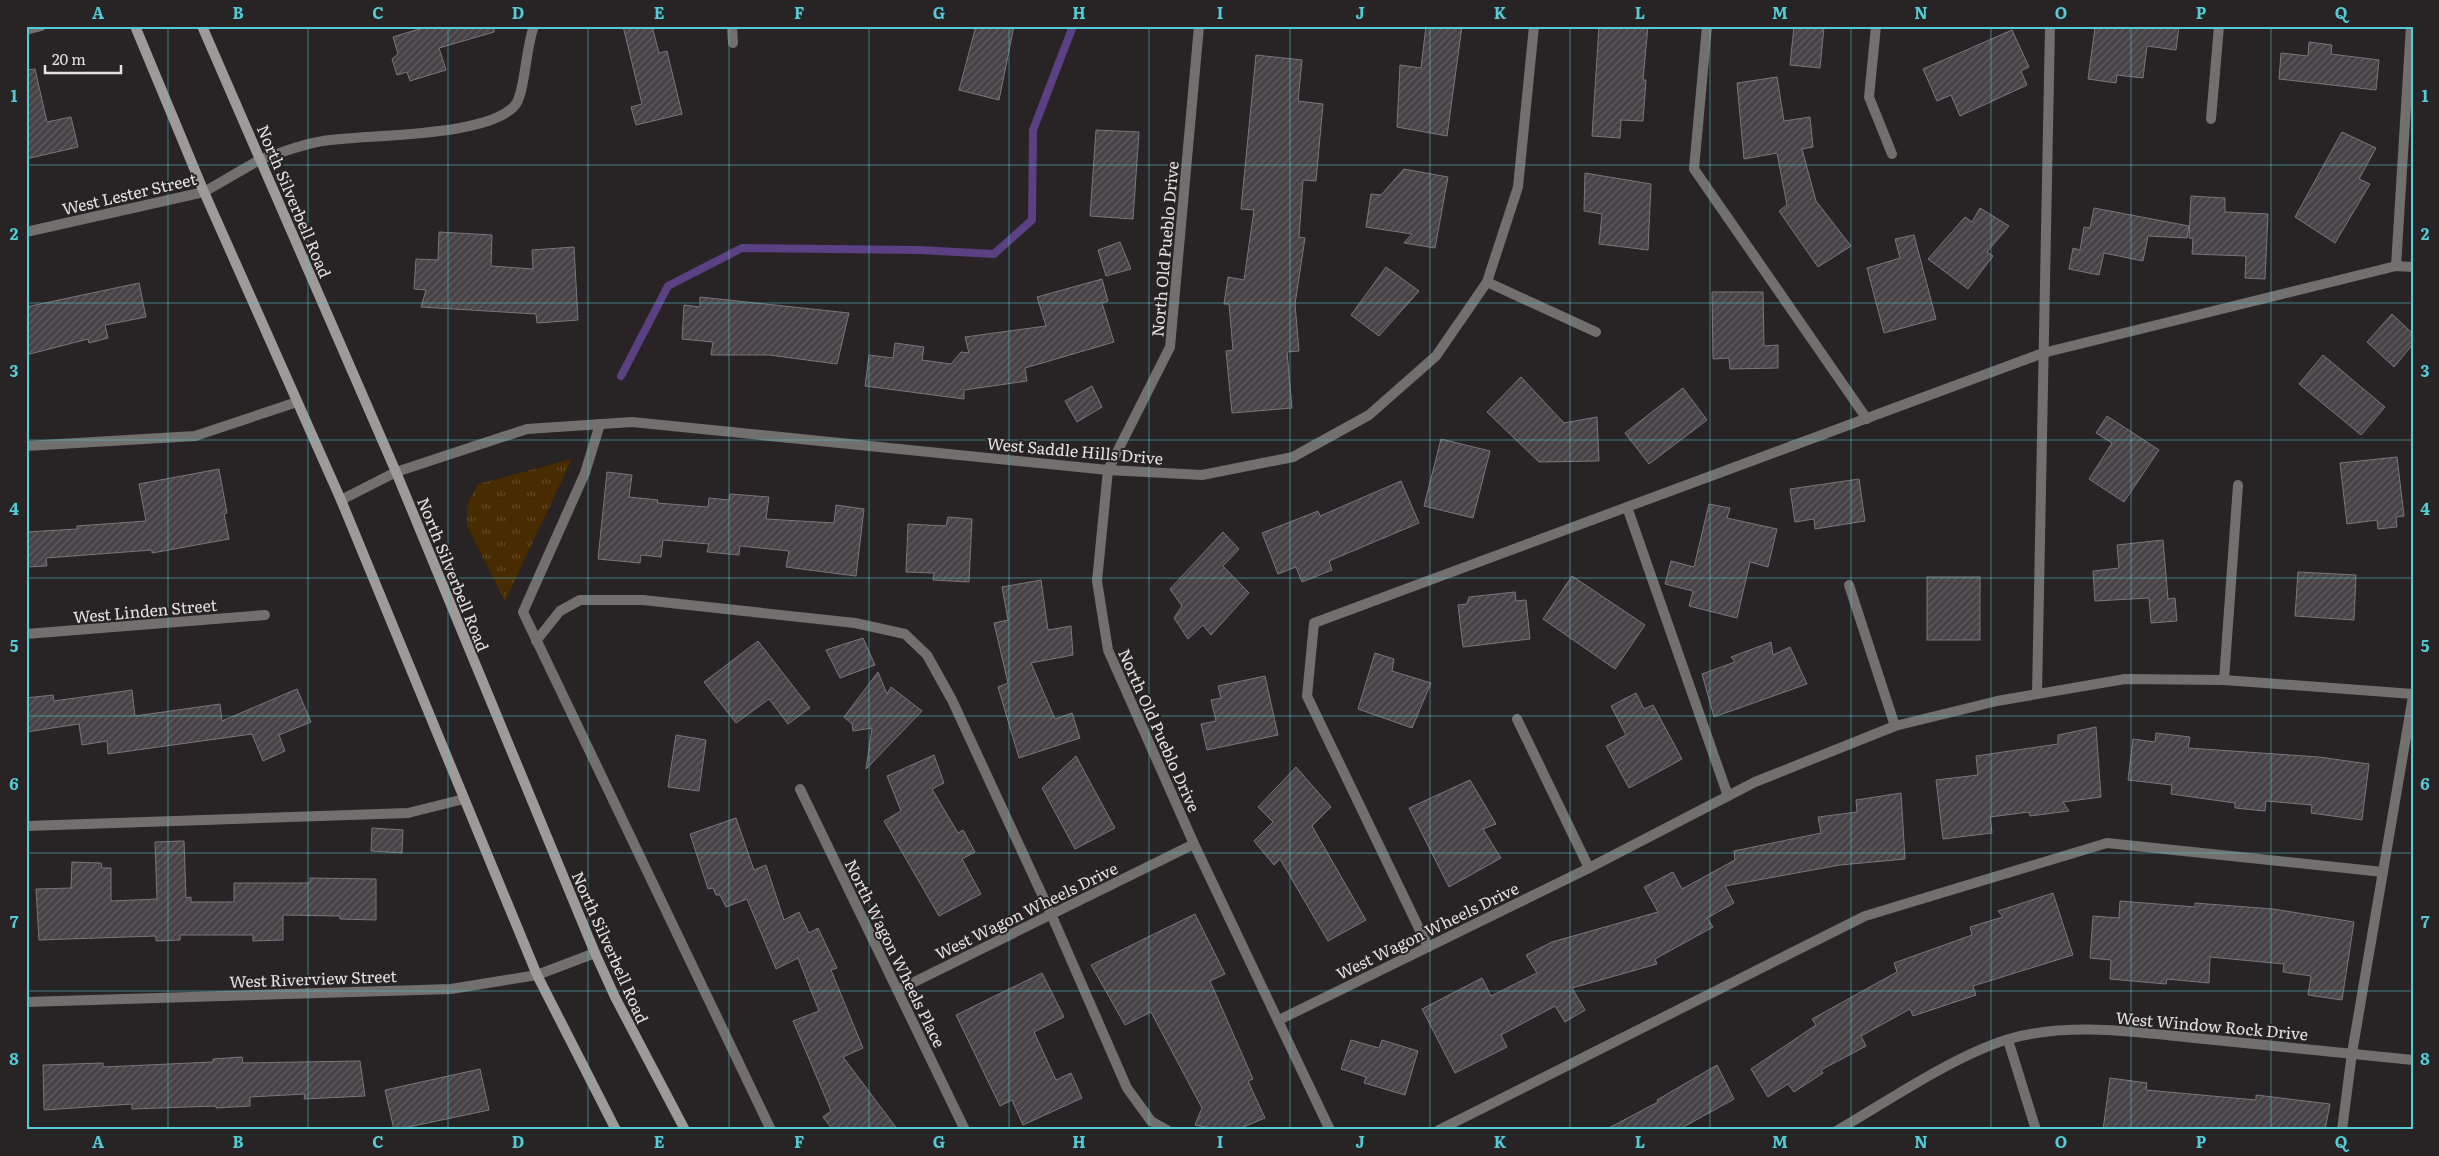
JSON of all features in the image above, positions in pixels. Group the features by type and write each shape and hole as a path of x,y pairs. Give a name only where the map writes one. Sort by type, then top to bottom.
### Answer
{"main road":[{"path":"134,26 204,192 341,500 538,975 616,1130"},
{"name":"North Silverbell Road","path":"202,26 396,472 595,953 615,997 686,1130"}],"street":[{"path":"26,30 41,26"},
{"name":"West Lester Street","path":"26,232 204,192 261,159 322,141 449,131 494,117 516,104 520,93 528,41 534,26"},
{"path":"732,26 733,43"},
{"name":"North Old Pueblo Drive","path":"1199,26 1170,347 1108,470 1097,581 1108,650 1194,844 1330,1130"},
{"name":"West Saddle Hills Drive","path":"341,500 396,472 527,429 632,422 1108,470 1202,475 1293,457 1369,415 1436,356 1487,282 1518,187 1534,26"},
{"path":"1707,26 1694,169 1867,418"},
{"path":"1876,26 1869,96 1892,154"},
{"path":"2037,694 2050,26"},
{"path":"2211,119 2219,26"},
{"path":"2396,266 2411,26"},
{"path":"1428,947 1308,696 1314,623 2043,353 2396,266 2413,267"},
{"path":"1487,282 1596,332"},
{"path":"26,446 195,436 297,402"},
{"path":"600,424 585,473 523,612 772,1130"},
{"path":"2224,680 2238,485"},
{"path":"1627,507 1728,796"},
{"path":"1849,586 1895,726"},
{"path":"536,641 560,611 580,600 643,600 855,623 905,634 927,655 952,700 1051,914 1127,1088 1151,1121 1168,1130"},
{"name":"West Linden Street","path":"26,634 265,614"},
{"name":"West Wagon Wheels Drive","path":"1279,1020 1588,868 1755,782 1895,726 1997,701 2125,679 2224,680 2413,695"},
{"path":"2342,1130 2352,1054 2413,695"},
{"path":"1517,719 1588,868"},
{"name":"North Wagon Wheels Place","path":"800,789 965,1130"},
{"path":"26,826 408,813 464,799"},
{"path":"1439,1130 1865,916 2107,843 2383,872"},
{"name":"West Wagon Wheels Drive","path":"898,990 1194,844"},
{"name":"West Riverview Street","path":"26,1002 451,989 538,975 595,953"},
{"name":"West Window Rock Drive","path":"1838,1130 1958,1061 2008,1040 2065,1030 2095,1030 2413,1060"},
{"path":"2008,1040 2036,1130"}],"green space":[{"path":"572,459 505,601 467,526 467,505 478,484"}],"building":[{"path":"429,26 494,26 494,32 439,48 446,70 410,81 407,72 397,75 392,59 398,54 393,37"},
{"path":"623,26 652,26 659,53 667,51 682,114 636,125 631,107 642,104"},
{"path":"976,26 1014,26 999,100 959,90"},
{"path":"1426,26 1462,26 1447,136 1397,127 1400,65 1421,68"},
{"path":"1599,26 1648,26 1643,80 1646,80 1643,121 1621,120 1620,138 1592,136"},
{"path":"1794,26 1824,27 1820,68 1790,65"},
{"path":"2097,26 2179,26 2176,50 2147,46 2143,78 2117,75 2116,83 2088,79 2095,28"},
{"path":"2012,30 2029,67 2021,71 2027,85 1960,116 1951,95 1937,101 1923,69"},
{"path":"2309,42 2332,45 2331,54 2379,60 2376,90 2279,79 2281,53 2308,56"},
{"path":"1256,55 1302,60 1298,101 1323,104 1316,181 1303,180 1299,237 1305,238 1295,304 1299,351 1287,352 1292,408 1232,413 1226,351 1233,350 1229,304 1224,304 1228,277 1244,280 1254,210 1241,209"},
{"path":"35,69 47,122 71,117 78,147 26,159 26,70"},
{"path":"1777,77 1784,121 1810,117 1813,147 1802,149 1816,201 1851,246 1818,267 1779,211 1787,205 1777,153 1744,159 1737,83"},
{"path":"1096,130 1139,132 1133,219 1090,216"},
{"path":"2342,132 2376,148 2359,179 2370,184 2335,243 2295,217"},
{"path":"1404,169 1448,177 1435,248 1404,243 1412,234 1366,227 1371,194 1381,195"},
{"path":"1585,173 1651,184 1648,250 1599,244 1602,214 1584,211"},
{"path":"2191,196 2225,198 2225,212 2268,214 2265,279 2245,278 2246,256 2192,254 2193,239 2189,238"},
{"path":"1980,208 2009,226 1987,252 1993,256 1968,289 1928,259 1965,217 1972,222"},
{"path":"2094,208 2189,226 2187,238 2148,236 2143,261 2104,253 2099,275 2069,269 2073,248 2080,250 2084,227 2090,228"},
{"path":"439,232 492,235 491,266 533,269 532,250 574,247 578,320 537,323 536,314 421,307 426,290 414,289 416,259 438,260"},
{"path":"1914,235 1936,319 1884,333 1867,268 1900,258 1895,239"},
{"path":"1120,242 1131,269 1106,276 1098,250"},
{"path":"1386,267 1419,291 1379,336 1351,315"},
{"path":"1102,279 1108,301 1102,303 1114,342 1025,368 1027,381 964,390 964,399 865,386 869,355 893,358 895,343 924,347 922,360 951,364 961,352 969,353 965,337 1046,326 1037,297"},
{"path":"139,283 146,317 105,325 108,338 89,343 88,339 26,355 26,307"},
{"path":"1712,292 1763,292 1764,346 1778,345 1778,368 1730,369 1729,358 1713,359"},
{"path":"700,297 849,313 837,364 769,355 711,355 713,342 682,339 684,305 700,307"},
{"path":"2392,314 2413,334 2413,344 2394,367 2367,342"},
{"path":"2323,355 2385,407 2361,435 2299,384"},
{"path":"1521,377 1564,423 1597,417 1599,461 1539,462 1487,412"},
{"path":"1092,386 1102,407 1077,422 1065,401"},
{"path":"1683,388 1707,420 1649,464 1625,433"},
{"path":"2107,416 2159,450 2124,502 2089,479 2112,443 2096,433"},
{"path":"1441,439 1490,451 1473,518 1424,506"},
{"path":"2397,457 2404,516 2396,517 2397,527 2378,529 2377,520 2347,524 2340,463"},
{"path":"219,469 227,513 224,514 229,539 152,553 152,550 46,558 47,566 26,567 26,532 77,529 77,526 146,521 139,484"},
{"path":"607,472 632,475 629,497 658,500 657,503 708,507 709,498 729,500 730,494 769,497 766,519 834,523 836,505 864,509 856,576 786,567 789,551 740,546 739,555 707,552 709,544 663,540 661,557 641,555 640,563 598,559"},
{"path":"1859,479 1865,521 1815,529 1814,519 1795,522 1790,489"},
{"path":"1401,481 1419,523 1329,561 1332,570 1302,582 1296,567 1278,574 1262,533 1318,511 1320,516"},
{"path":"1709,504 1730,508 1727,518 1777,529 1768,567 1750,562 1737,618 1689,606 1693,591 1665,584 1671,561 1694,567"},
{"path":"948,517 972,519 969,582 933,580 934,573 906,572 908,524 946,526"},
{"path":"1223,532 1239,549 1223,566 1249,593 1211,635 1203,625 1188,639 1174,618 1182,606 1170,589"},
{"path":"2163,540 2168,599 2175,598 2177,621 2151,623 2149,598 2095,601 2093,571 2119,568 2117,545"},
{"path":"2298,572 2356,575 2354,620 2295,616"},
{"path":"1572,576 1645,625 1615,669 1543,619"},
{"path":"1927,577 1980,577 1980,640 1927,640"},
{"path":"1041,580 1048,630 1071,626 1073,655 1031,663 1055,719 1072,713 1080,738 1019,758 998,687 1008,683 994,623 1008,620 1002,587"},
{"path":"1515,592 1516,601 1526,600 1530,639 1463,647 1458,605 1467,604 1469,597"},
{"path":"863,638 875,665 840,678 826,650"},
{"path":"758,641 810,708 788,724 769,699 736,723 704,682"},
{"path":"1771,642 1773,655 1790,647 1807,684 1714,717 1702,674 1735,662 1731,657"},
{"path":"1375,653 1394,659 1392,671 1431,683 1412,728 1358,709"},
{"path":"878,672 887,694 891,687 922,711 866,769 872,728 853,731 852,724 844,717"},
{"path":"1265,676 1278,735 1207,750 1201,724 1216,721 1211,700 1221,698 1218,686"},
{"path":"297,689 311,722 279,735 285,751 263,761 252,734 108,754 107,741 82,745 79,724 26,732 26,698 53,695 54,701 132,690 135,716 220,704 222,721"},
{"path":"1636,693 1644,709 1653,705 1682,759 1629,788 1606,746 1626,735 1611,706"},
{"path":"2096,727 2101,797 2063,802 2069,811 2030,816 2029,812 1990,817 1992,833 1943,839 1936,780 1978,775 1976,756 2058,744 2058,735"},
{"path":"2156,733 2190,737 2188,748 2319,757 2369,764 2362,820 2311,813 2312,805 2266,801 2265,811 2235,808 2235,803 2171,794 2172,785 2128,780 2133,739 2155,742"},
{"path":"676,735 706,740 699,791 668,787"},
{"path":"934,755 944,783 932,789 958,833 963,830 975,852 962,859 981,894 939,916 884,821 901,811 887,776"},
{"path":"1076,756 1115,828 1075,849 1042,788"},
{"path":"1296,767 1331,807 1312,826 1366,920 1328,941 1280,859 1274,865 1254,841 1273,822 1258,807"},
{"path":"1470,780 1496,824 1483,829 1501,858 1449,887 1409,808"},
{"path":"1901,793 1905,859 1840,865 1725,886 1734,903 1707,918 1713,927 1655,959 1657,964 1572,988 1585,1010 1565,1022 1555,1006 1501,1035 1507,1047 1455,1073 1422,1009 1482,978 1491,996 1537,973 1526,955 1552,942 1658,912 1644,887 1673,872 1682,889 1735,860 1734,851 1821,833 1818,817 1857,812 1856,800"},
{"path":"736,818 754,870 766,865 784,920 799,912 809,933 818,928 837,968 831,970 863,1048 843,1057 898,1130 833,1130 823,1117 831,1111 793,1021 819,1011 798,958 776,969 747,899 726,907 720,895 716,895 713,888 708,889 690,834"},
{"path":"372,828 403,830 402,853 371,851"},
{"path":"184,841 186,898 191,897 191,902 234,902 234,883 310,883 310,878 376,879 376,920 340,919 340,916 283,915 283,940 253,941 253,935 180,935 180,940 156,941 156,936 39,940 36,889 71,888 72,862 101,863 102,868 111,868 111,901 157,899 155,842"},
{"path":"2053,893 2073,955 1973,986 1976,995 1913,1016 1910,1009 1861,1036 1866,1046 1821,1070 1823,1073 1794,1092 1788,1084 1768,1097 1751,1069 1816,1025 1812,1019 1897,972 1894,963 1972,935 1970,927 2003,917 1998,911"},
{"path":"2120,901 2195,907 2195,903 2273,909 2354,922 2342,1000 2308,995 2311,976 2283,972 2284,964 2210,957 2209,983 2167,979 2166,984 2110,979 2111,960 2090,958 2093,916 2119,918"},
{"path":"1195,914 1225,974 1210,981 1253,1079 1248,1081 1265,1118 1236,1130 1219,1130 1195,1125 1202,1108 1151,1012 1125,1025 1091,965"},
{"path":"1042,973 1064,1017 1034,1032 1056,1080 1071,1073 1082,1098 1023,1125 1012,1100 1000,1106 956,1015"},
{"path":"1351,1040 1379,1048 1382,1040 1418,1051 1405,1095 1364,1083 1366,1077 1341,1069"},
{"path":"242,1057 243,1063 360,1061 365,1096 304,1099 305,1094 250,1097 250,1106 216,1108 216,1106 132,1109 132,1104 44,1110 43,1065 103,1063 103,1067 213,1062 213,1059"},
{"path":"1717,1065 1734,1099 1678,1130 1605,1130 1658,1102 1657,1100"},
{"path":"480,1069 489,1110 394,1130 385,1090"},
{"path":"2110,1078 2147,1083 2146,1090 2256,1100 2256,1095 2330,1104 2325,1130 2103,1130"}],"waterway":[{"path":"621,376 668,286 742,248 919,250 994,254 1032,220 1033,130 1073,26"}]}
